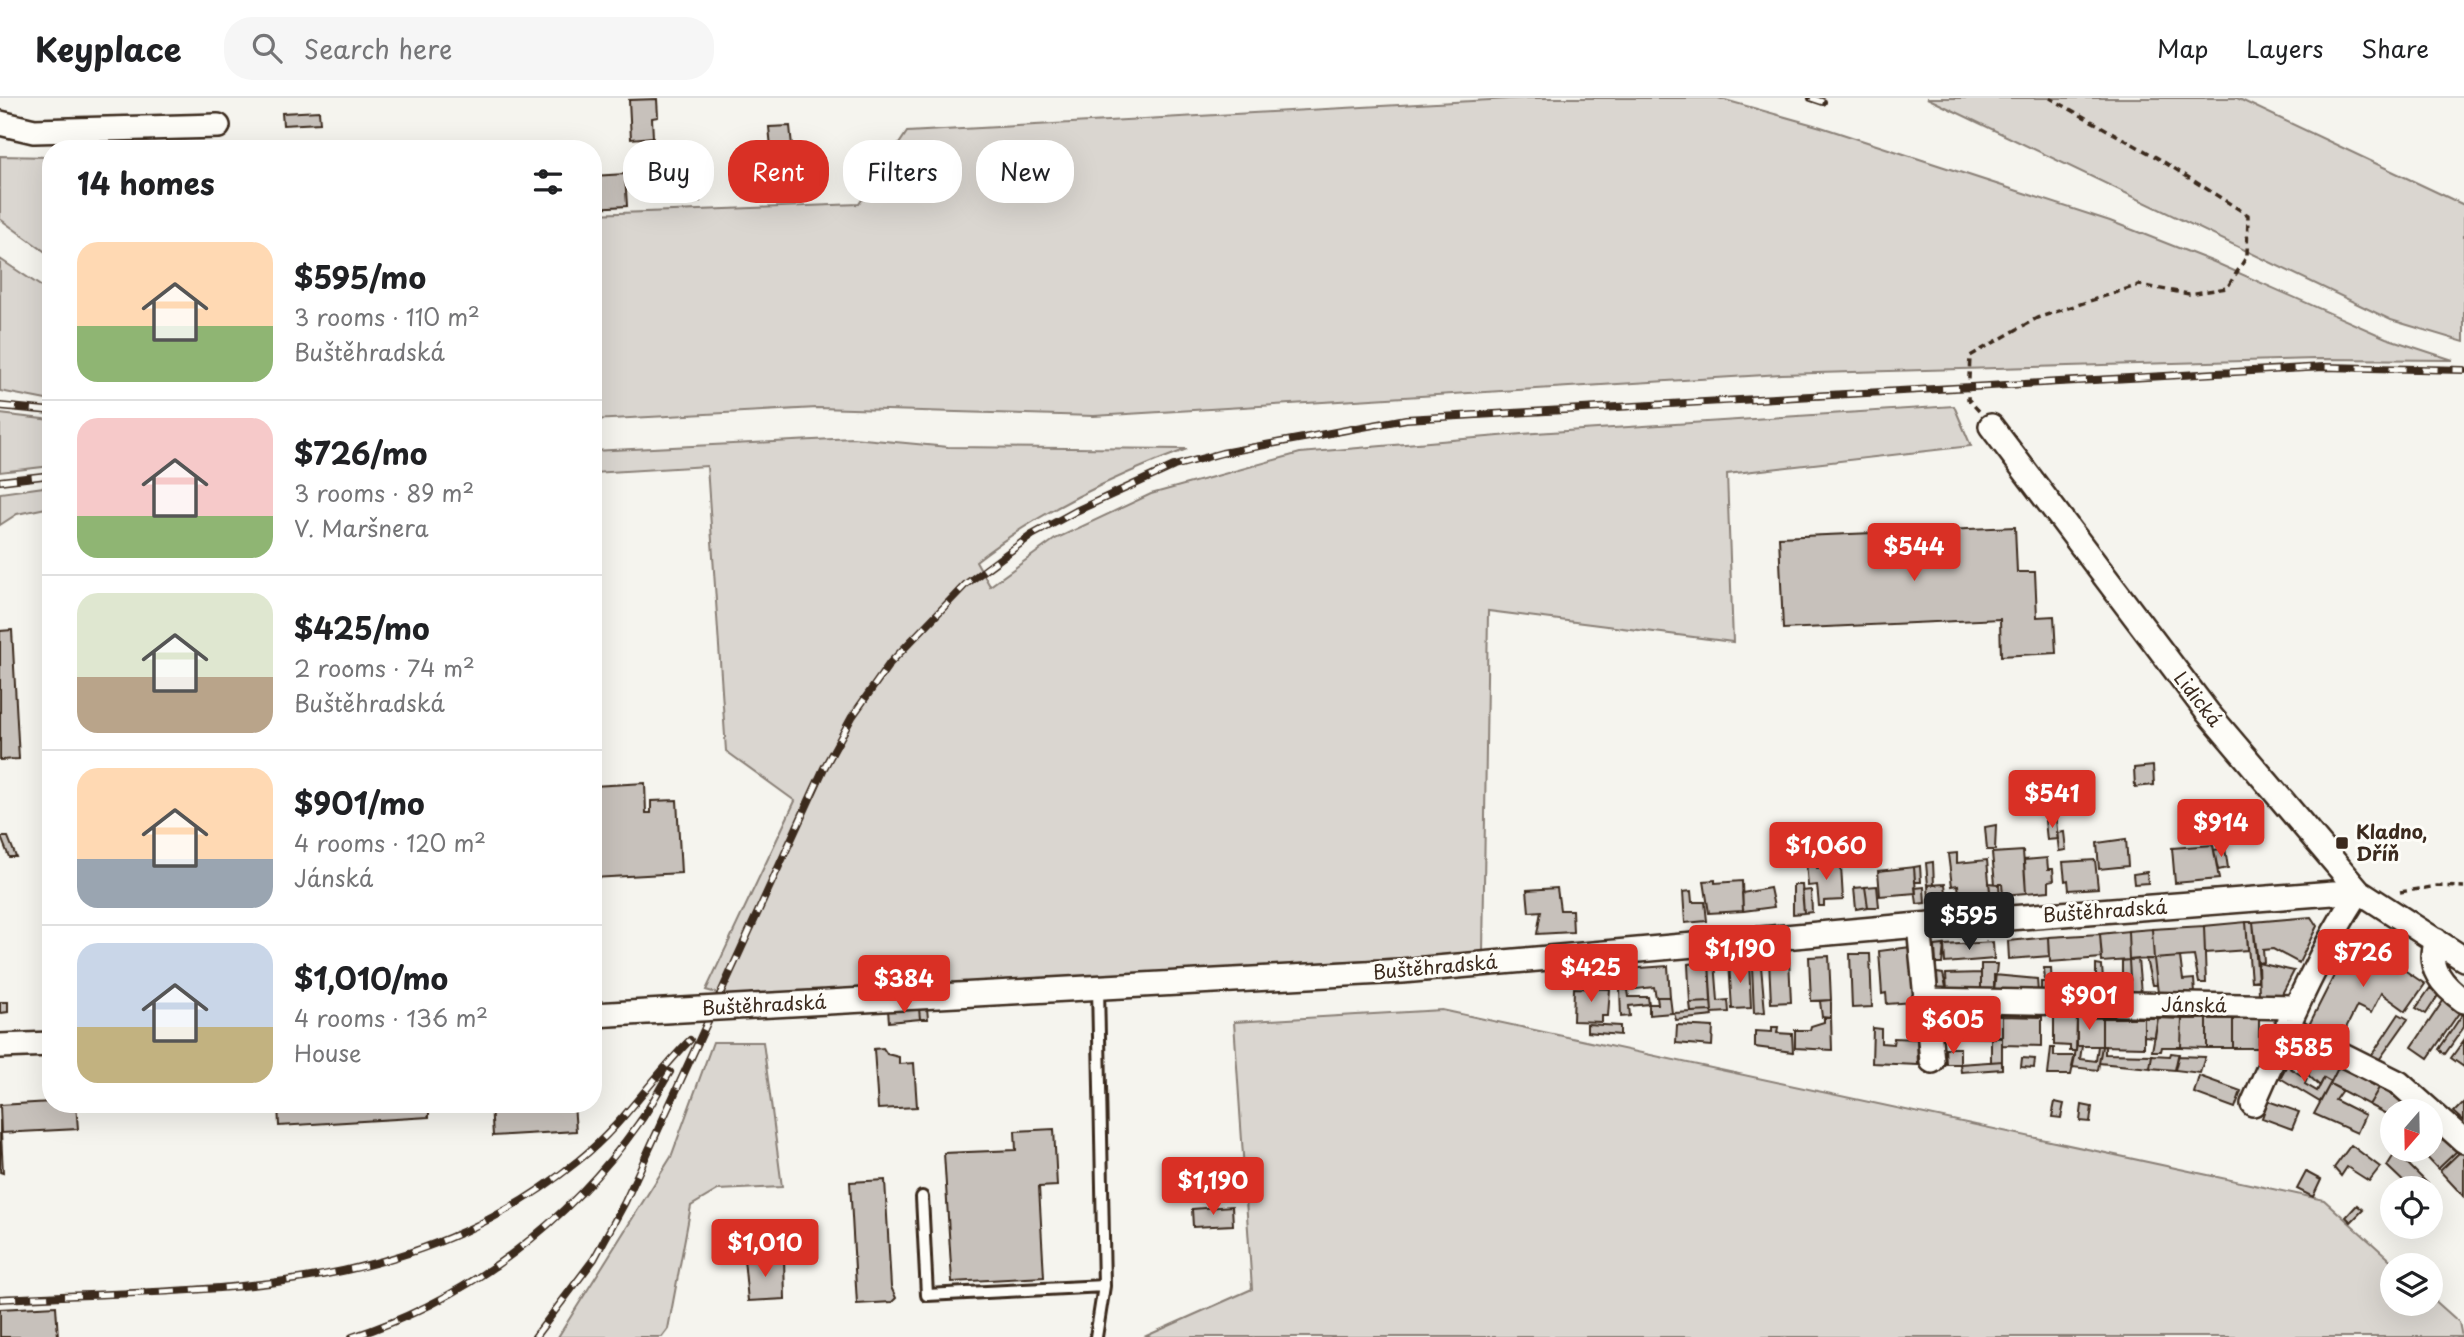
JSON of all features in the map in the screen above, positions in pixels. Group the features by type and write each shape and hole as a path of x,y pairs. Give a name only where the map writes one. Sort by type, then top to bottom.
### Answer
{"street":[{"path":"0,123 34,131 218,126"},
{"name":"Lidická","path":"1991,426 2208,713 2359,891 2464,958"},
{"path":"2253,1104 2340,920 2359,891"},
{"name":"Buštěhradská","path":"602,1014 1402,971 1919,925 2359,891"},
{"path":"1919,925 1924,1000 1932,1061"},
{"path":"2436,940 2433,957 2438,976 2450,992 2464,1001"},
{"name":"Jánská","path":"1924,1000 2292,1017 2399,1083 2464,1141"},
{"path":"0,1046 42,1044"}],"lane":[{"path":"1096,1337 1104,1286 1098,987"},
{"path":"922,1197 927,1295 1104,1286"}],"path":[{"path":"1991,426 1968,398 1970,356 2037,318 2139,285 2189,294 2227,288 2247,256 2248,215 2156,157 2050,98"},
{"path":"2410,892 2437,886 2464,887"}],"shaded area":[{"path":"1527,98 1718,98 1821,127 2110,221 2214,262 2386,338 2453,360 2316,359 1781,374 1094,416 817,408 602,420 602,214 860,203 962,203 962,140 902,140 907,132"},
{"path":"1927,98 2237,98 2464,205 2464,342 2391,320"},
{"path":"0,156 42,157 42,249 0,219"},
{"path":"0,259 42,287 42,399 0,391"},
{"path":"1954,406 1971,446 1727,474 1733,642 1488,611 1483,953 734,998 706,990 795,801 726,751 707,466 602,472 602,451 853,438 948,447 1187,449 1131,471 1077,497 1000,543 976,561 990,586 1055,539 1151,494 1300,453 1535,433"},
{"path":"0,414 42,419 42,467 0,472"},
{"path":"42,487 42,509 17,514 0,525 0,493"},
{"path":"1442,1010 2324,1200 2383,1253 2380,1253 2380,1316 2443,1316 2443,1308 2459,1322 2462,1337 1144,1337 1252,1289 1234,1022"},
{"path":"713,1042 763,1042 782,1187 718,1190 691,1206 668,1329 662,1337 558,1337 671,1157"}],"building":[{"path":"657,99 658,117 652,118 653,137 631,139 629,100"},
{"path":"319,111 320,123 283,125 282,113"},
{"path":"790,126 791,140 770,140 769,127"},
{"path":"623,174 623,203 627,203 627,206 602,207 602,175"},
{"path":"2015,527 2017,572 2035,572 2037,617 2054,616 2056,653 2001,656 2000,619 1783,629 1779,537"},
{"path":"12,630 19,759 0,760 0,631"},
{"path":"2153,766 2154,785 2135,787 2134,768"},
{"path":"645,783 646,813 651,813 651,801 677,800 681,873 602,877 602,785"},
{"path":"2055,806 2056,820 2048,821 2046,807"},
{"path":"2056,820 2058,839 2047,840 2045,821"},
{"path":"1996,825 1995,850 1987,850 1985,827"},
{"path":"2064,832 2066,850 2059,851 2057,833"},
{"path":"1,837 8,837 16,857 9,857"},
{"path":"2126,839 2128,866 2099,869 2097,843"},
{"path":"2213,845 2219,879 2175,883 2172,848"},
{"path":"2225,848 2228,868 2218,870 2214,850"},
{"path":"2023,851 2026,893 2003,895 2002,884 1995,884 1992,853"},
{"path":"1957,853 1957,863 1987,860 1990,892 1959,894 1958,885 1952,886 1948,854"},
{"path":"2047,858 2048,869 2053,869 2054,880 2049,881 2049,891 2026,893 2024,860"},
{"path":"2095,860 2098,888 2069,890 2063,862"},
{"path":"1816,861 1817,868 1841,866 1843,900 1824,901 1824,906 1819,906 1817,885 1808,886 1806,862"},
{"path":"1933,862 1934,885 1928,885 1926,863"},
{"path":"1920,866 1921,882 1915,882 1914,867"},
{"path":"1914,867 1916,893 1880,896 1878,871"},
{"path":"2147,872 2148,883 2134,884 2133,874"},
{"path":"1715,880 1715,883 1742,881 1743,911 1709,913 1704,881"},
{"path":"1989,883 1999,884 2000,899 1991,899"},
{"path":"1945,884 1947,901 1929,903 1928,885"},
{"path":"1793,885 1802,885 1804,913 1793,914"},
{"path":"1877,886 1879,907 1868,907 1865,887"},
{"path":"1865,887 1868,907 1856,909 1854,888"},
{"path":"1924,887 1925,903 1917,904 1915,888"},
{"path":"1557,888 1560,910 1572,910 1573,932 1537,934 1541,911 1529,912 1527,890"},
{"path":"1770,888 1774,907 1743,911 1742,893"},
{"path":"1811,890 1812,912 1804,913 1802,891"},
{"path":"1691,891 1692,902 1705,902 1707,921 1685,923 1683,892"},
{"path":"2311,917 2317,926 2299,963 2273,949 2263,950 2264,962 2258,963 2253,922"},
{"path":"2246,922 2248,950 2205,953 2204,926"},
{"path":"2246,922 2253,922 2258,980 2251,981"},
{"path":"2204,926 2206,983 2199,983 2194,956 2154,959 2152,929"},
{"path":"2152,929 2154,959 2129,960 2128,931"},
{"path":"2128,931 2129,960 2102,962 2100,934"},
{"path":"2100,934 2102,958 2050,962 2049,937"},
{"path":"2049,937 2050,956 2009,959 2008,941"},
{"path":"2352,940 2382,955 2425,984 2406,1011 2381,993 2371,1013 2357,1006 2340,1040 2309,1025"},
{"path":"1993,942 1994,959 1945,963 1944,945"},
{"path":"1944,945 1942,964 1936,964 1935,946"},
{"path":"1911,947 1914,1002 1887,1004 1886,993 1882,994 1879,951"},
{"path":"1850,954 1870,954 1872,1007 1852,1008"},
{"path":"1829,956 1831,1000 1811,1001 1809,957"},
{"path":"2180,957 2183,980 2194,979 2195,994 2158,993 2154,959"},
{"path":"1789,958 1791,1002 1771,1003 1769,960"},
{"path":"2138,959 2141,994 2131,994 2129,960"},
{"path":"2146,959 2154,959 2157,985 2152,985"},
{"path":"2129,960 2130,978 2122,978 2122,961"},
{"path":"1715,961 1718,1001 1728,1000 1729,1012 1712,1013 1709,962"},
{"path":"1749,961 1751,1008 1732,1009 1729,962"},
{"path":"1709,962 1711,1002 1690,1003 1688,964"},
{"path":"2258,963 2294,971 2281,996 2259,996"},
{"path":"1981,964 1997,964 1994,991 1981,991"},
{"path":"2096,965 2102,966 2104,994 2052,992 2051,979 2066,979 2065,985 2096,986"},
{"path":"1668,966 1670,997 1656,997 1654,987 1628,990 1626,969"},
{"path":"1752,966 1761,966 1765,1012 1754,1013"},
{"path":"2044,968 2051,968 2052,992 2041,992 2041,982 2045,982"},
{"path":"1605,969 1617,969 1618,988 1607,987"},
{"path":"1937,973 1943,974 1947,991 1938,990"},
{"path":"1981,973 1981,991 1947,991 1946,974"},
{"path":"1994,975 2037,979 2038,992 1994,991"},
{"path":"1574,988 1610,989 1608,1016 1602,1016 1602,1022 1573,1021"},
{"path":"2430,988 2439,994 2426,1014 2416,1008"},
{"path":"1620,989 1628,990 1629,997 1648,997 1649,1004 1629,1006 1630,1016 1621,1017"},
{"path":"1657,997 1670,997 1672,1013 1649,1015 1649,1004 1658,1004"},
{"path":"2445,998 2461,1010 2428,1058 2412,1047"},
{"path":"1831,1000 1831,1018 1822,1017 1820,1001"},
{"path":"0,1002 8,1002 8,1012 0,1013"},
{"path":"1711,1002 1712,1011 1691,1012 1690,1003"},
{"path":"919,1008 920,1019 889,1022 888,1010"},
{"path":"919,1008 927,1008 928,1019 920,1019"},
{"path":"1712,1011 1713,1016 1676,1020 1674,1013"},
{"path":"2464,1012 2464,1027 2445,1054 2439,1049"},
{"path":"2399,1014 2408,1019 2379,1060 2371,1056"},
{"path":"1951,1015 2002,1016 2002,1038 1951,1037"},
{"path":"2002,1016 2042,1017 2042,1046 2002,1045"},
{"path":"2054,1017 2077,1017 2076,1051 2070,1051 2070,1046 2054,1045"},
{"path":"2077,1017 2102,1018 2102,1046 2077,1046"},
{"path":"1824,1018 1831,1018 1832,1050 1795,1048 1795,1030 1810,1030 1811,1026 1824,1022"},
{"path":"2102,1018 2144,1018 2144,1047 2102,1046"},
{"path":"2144,1018 2158,1018 2155,1037 2144,1036"},
{"path":"2158,1018 2182,1019 2181,1047 2162,1047 2161,1051 2152,1051"},
{"path":"2182,1019 2207,1019 2207,1048 2181,1047"},
{"path":"2207,1019 2233,1019 2233,1048 2207,1048"},
{"path":"2233,1019 2259,1019 2259,1048 2233,1048"},
{"path":"1587,1024 1620,1026 1620,1035 1587,1032"},
{"path":"1677,1025 1713,1027 1712,1046 1676,1043"},
{"path":"1772,1027 1778,1027 1777,1033 1792,1034 1793,1052 1755,1047 1755,1031 1772,1032"},
{"path":"1873,1028 1881,1029 1881,1043 1893,1044 1894,1038 1917,1039 1918,1065 1872,1063"},
{"path":"1991,1037 2002,1037 2002,1061 1991,1062"},
{"path":"2464,1040 2464,1067 2451,1058"},
{"path":"2298,1044 2339,1066 2331,1082 2324,1078 2320,1086 2308,1075 2310,1071 2290,1060"},
{"path":"2077,1046 2082,1046 2080,1059 2096,1061 2098,1046 2102,1046 2098,1070 2072,1067"},
{"path":"2102,1046 2105,1046 2105,1054 2152,1055 2150,1068 2099,1063"},
{"path":"883,1048 887,1054 899,1057 899,1064 914,1063 917,1107 878,1109 874,1049"},
{"path":"1945,1048 1960,1048 1960,1064 1946,1064"},
{"path":"2051,1048 2054,1048 2054,1056 2075,1056 2071,1075 2048,1075"},
{"path":"2171,1053 2179,1054 2175,1070 2150,1068 2152,1055 2170,1056"},
{"path":"2178,1056 2205,1057 2200,1073 2175,1070"},
{"path":"2022,1058 2035,1059 2034,1068 2021,1067"},
{"path":"2280,1059 2288,1063 2280,1078 2273,1074"},
{"path":"2002,1061 2002,1069 1961,1072 1960,1064"},
{"path":"2288,1063 2292,1065 2290,1068 2307,1079 2305,1084 2317,1091 2324,1078 2331,1082 2320,1102 2280,1078"},
{"path":"2339,1066 2379,1088 2369,1105 2330,1084"},
{"path":"2199,1076 2241,1091 2235,1108 2194,1093"},
{"path":"2330,1084 2342,1090 2335,1100 2365,1115 2357,1133 2314,1114"},
{"path":"2379,1088 2400,1099 2380,1099 2380,1111 2369,1105"},
{"path":"2268,1101 2299,1112 2292,1129 2262,1118"},
{"path":"2055,1102 2064,1104 2061,1118 2052,1117"},
{"path":"2464,1102 2464,1121 2454,1112"},
{"path":"42,1103 42,1113 77,1113 78,1129 1,1133 0,1105"},
{"path":"2082,1105 2092,1107 2090,1122 2080,1121"},
{"path":"278,1113 429,1113 429,1117 279,1126"},
{"path":"492,1113 575,1113 576,1131 493,1136"},
{"path":"0,1120 1,1133 3,1173 0,1172"},
{"path":"1054,1129 1057,1186 1039,1187 1044,1277 952,1282 944,1153 1016,1150 1015,1131"},
{"path":"2443,1132 2459,1149 2438,1169 2431,1162 2443,1162"},
{"path":"2351,1145 2380,1167 2369,1181 2347,1167 2341,1176 2334,1168"},
{"path":"2461,1151 2464,1154 2464,1197 2440,1171"},
{"path":"2390,1162 2406,1162 2420,1176 2397,1176 2387,1166"},
{"path":"2306,1172 2321,1180 2313,1197 2297,1189"},
{"path":"885,1180 891,1287 896,1298 892,1302 857,1304 850,1182"},
{"path":"2357,1205 2363,1210 2351,1222 2346,1217"},
{"path":"1232,1206 1233,1225 1193,1227 1192,1209"},
{"path":"784,1257 785,1299 748,1301 744,1259"},
{"path":"56,1306 58,1337 0,1337 0,1309"}],"railway":[{"path":"1811,98 1823,102"},
{"path":"535,1337 594,1259 625,1202 824,768 852,717 890,663 966,584 1032,535 1076,511 1174,466 1222,453 1406,419 2324,367 2464,370"},
{"path":"0,406 42,410"},
{"path":"0,481 42,476"},
{"path":"0,1299 230,1287 303,1278 375,1263 444,1240 513,1206 595,1147 690,1040"},
{"path":"352,1337 436,1302 476,1279 548,1225 611,1159 643,1117 670,1072"}],"place":[{"name":"Kladno, Dříň","path":"2342,843"}]}
